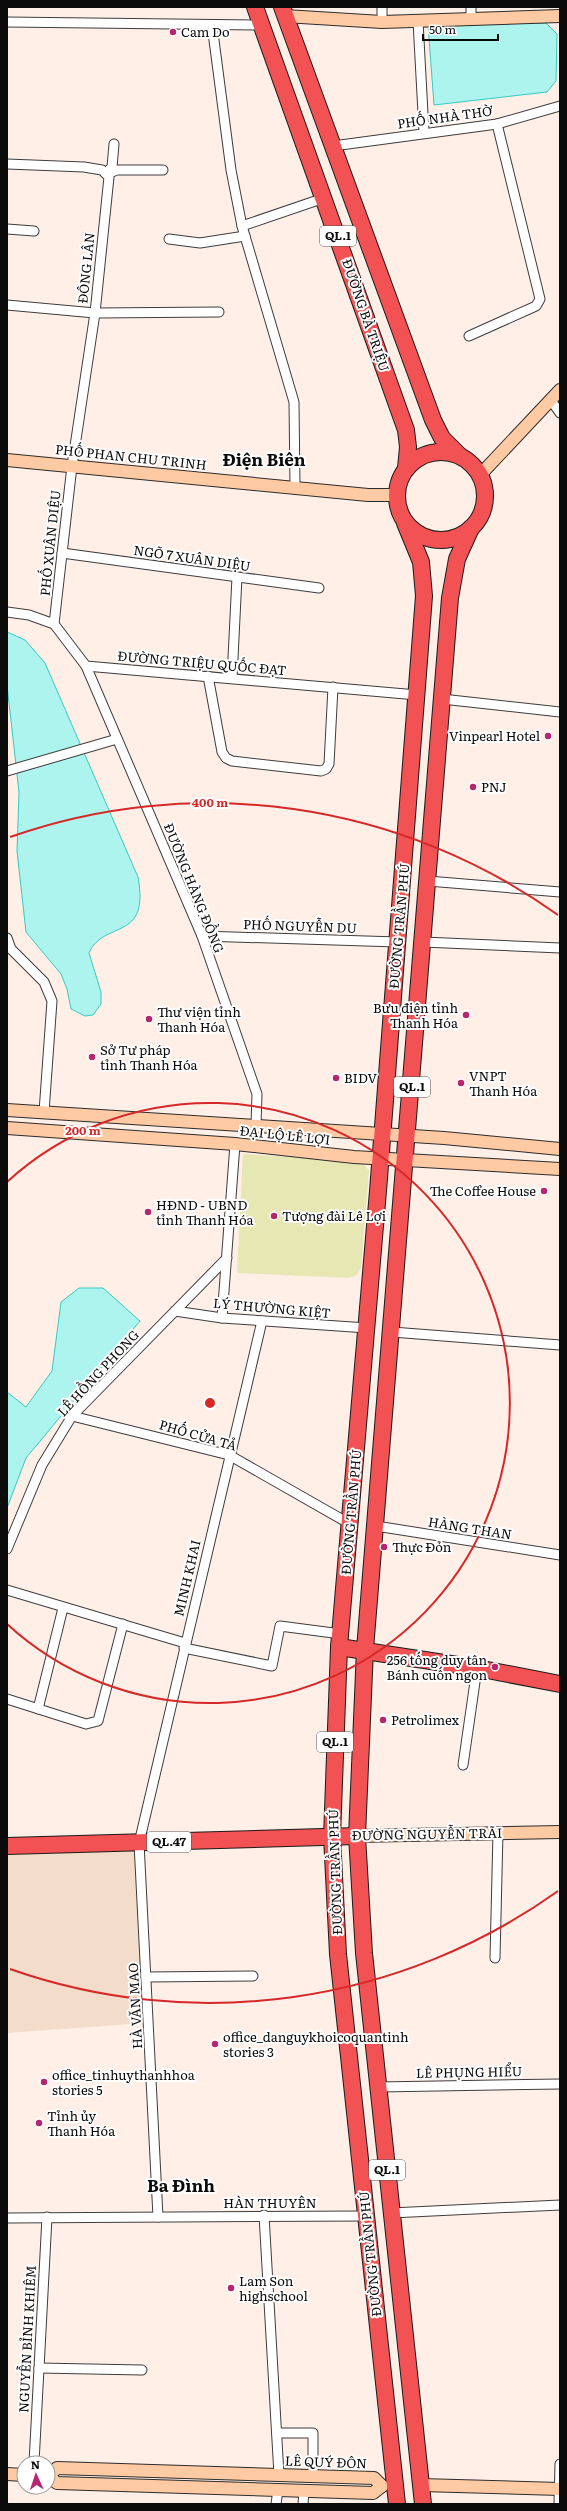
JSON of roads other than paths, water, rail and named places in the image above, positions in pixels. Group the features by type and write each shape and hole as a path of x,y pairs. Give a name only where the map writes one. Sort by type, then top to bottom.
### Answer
{"highway":[{"name":"ĐƯỜNG BÀ TRIỆU","path":"254,7 324,198 406,430 408,447 406,468"},
{"name":"ĐƯỜNG BÀ TRIỆU","path":"283,12 433,420 442,438 459,455"},
{"path":"261,25 283,12"},
{"path":"445,451 459,455 471,463 480,475 485,488 485,503 480,517 471,528 458,536 437,539 416,533 405,523 398,510 396,495 398,481 406,468 416,458 430,453 445,451"},
{"name":"ĐƯỜNG TRẦN PHÚ","path":"398,2504 389,2487 366,2216 338,1954 332,1837 340,1640 383,1133 424,596 421,562 405,523"},
{"name":"ĐƯỜNG TRẦN PHÚ","path":"423,2504 364,1953 357,1836 365,1649 424,942 450,598 455,567 471,528"},
{"path":"408,818 433,820"},
{"path":"350,1524 376,1526"},
{"path":"340,1640 365,1649 560,1684"},
{"name":"ĐƯỜNG NGUYỄN TRÃI","path":"7,1846 357,1836"},
{"path":"366,2216 391,2213"},
{"path":"389,2487 421,2486"}],"street":[{"path":"382,7 382,22"},
{"path":"283,12 382,22 418,21 471,13 560,16"},
{"path":"418,21 424,132"},
{"path":"7,22 261,25"},
{"path":"212,25 231,170 242,226 294,402 295,487"},
{"name":"PHỐ NHÀ THỜ","path":"333,146 424,132 497,124 560,106"},
{"path":"469,336 536,306 540,299 497,124"},
{"name":"ĐÔNG LÂN","path":"72,466 95,313 107,174 112,166 114,144"},
{"path":"7,164 84,167 102,170 107,174 118,170 163,170"},
{"path":"242,226 324,198"},
{"path":"7,229 34,232"},
{"path":"169,239 200,243 245,236"},
{"path":"7,305 95,313 219,312"},
{"path":"480,475 560,390"},
{"path":"550,399 560,413"},
{"name":"PHỐ PHAN CHU TRINH","path":"7,460 396,495"},
{"name":"PHỐ XUÂN DIỆU","path":"54,624 72,466"},
{"name":"NGÕ 7 XUÂN DIỆU","path":"62,553 319,588"},
{"path":"232,678 237,577"},
{"path":"7,612 29,615 54,624 86,666"},
{"name":"ĐƯỜNG TRIỆU QUỐC ĐẠT","path":"86,666 417,695"},
{"name":"ĐƯỜNG HÀNG ĐỒNG","path":"86,666 202,936 257,1094 256,1126"},
{"path":"208,676 222,752 226,758 232,762 321,772 326,769 329,764 333,687"},
{"path":"442,699 560,712"},
{"path":"7,771 117,739"},
{"path":"428,881 560,892"},
{"name":"PHỐ NGUYỄN DU","path":"202,936 398,942"},
{"path":"7,938 9,949 44,982 52,1001 44,1112"},
{"path":"424,942 560,948"},
{"name":"ĐẠI LỘ LÊ LỢI","path":"7,1110 383,1133 560,1149"},
{"name":"ĐẠI LỘ LÊ LỢI","path":"7,1128 235,1144 406,1161 560,1169"},
{"path":"222,1318 228,1258 235,1144"},
{"name":"LÊ HỒNG PHONG","path":"7,1549 42,1465 72,1416 228,1258"},
{"name":"LÝ THƯỜNG KIỆT","path":"175,1311 222,1318 367,1328"},
{"name":"MINH KHAI","path":"139,1842 229,1455 262,1321"},
{"path":"392,1332 560,1344"},
{"name":"PHỐ CỬA TẢ","path":"72,1416 229,1455 350,1524"},
{"name":"HÀNG THAN","path":"376,1526 560,1555"},
{"path":"7,1590 63,1608 123,1624 185,1645 272,1666 280,1626 340,1640"},
{"path":"38,1709 63,1608"},
{"path":"7,1699 86,1724 98,1721 123,1624"},
{"path":"463,1765 477,1668"},
{"path":"495,1958 498,1832"},
{"name":"ĐƯỜNG NGUYỄN TRÃI","path":"357,1836 498,1832 560,1832"},
{"name":"HÀ VĂN MAO","path":"139,1842 158,2217"},
{"path":"146,1977 253,1976"},
{"name":"LÊ PHỤNG HIỂU","path":"378,2087 560,2084"},
{"path":"391,2213 560,2205"},
{"path":"264,2215 279,2475"},
{"name":"HÀN THUYÊN","path":"7,2218 264,2215 366,2216"},
{"name":"NGUYỄN BỈNH KHIÊM","path":"34,2455 47,2217"},
{"path":"38,2368 142,2370"},
{"path":"277,2433 314,2433 313,2476"},
{"path":"559,2504 560,2464"},
{"name":"LÊ QUÝ ĐÔN","path":"56,2470 58,2468 374,2478 389,2487"},
{"name":"LÊ QUÝ ĐÔN","path":"56,2483 373,2493 389,2487"},
{"path":"421,2486 559,2489"},
{"path":"276,2504 278,2490"},
{"path":"303,2504 304,2491"}],"water":[{"path":"546,23 557,34 556,81 547,92 434,105 428,25"},
{"path":"7,632 25,640 45,663 138,877 140,898 138,912 132,921 124,927 105,936 96,943 89,953 101,992 101,1004 93,1015 85,1016 71,1009 67,989 61,974 26,932 17,851 19,792 7,685"},
{"path":"79,1288 103,1288 140,1321 26,1458 7,1508 7,1392 26,1407 52,1371 61,1302"}],"place":[{"name":"Cam Do","path":"173,32"},
{"name":"Vinpearl Hotel","path":"548,736"},
{"name":"PNJ","path":"473,787"},
{"name":"Bưu điện tỉnh Thanh Hóa","path":"466,1015"},
{"name":"Thư viện tỉnh Thanh Hóa","path":"149,1019"},
{"name":"Sở Tư pháp tỉnh Thanh Hóa","path":"92,1057"},
{"name":"BIDV","path":"336,1078"},
{"name":"VNPT Thanh Hóa","path":"461,1083"},
{"name":"The Coffee House","path":"544,1191"},
{"name":"HĐND - UBND tỉnh Thanh Hóa","path":"148,1212"},
{"name":"Tượng đài Lê Lợi","path":"274,1216"},
{"name":"Thực Đỏn","path":"384,1547"},
{"name":"256 tống duy tân Bánh cuốn ngon","path":"495,1667"},
{"name":"Petrolimex","path":"383,1720"},
{"name":"office_danguykhoicoquantinh stories 3","path":"215,2044"},
{"name":"office_tinhuythanhhoa stories 5","path":"44,2082"},
{"name":"Tỉnh ủy Thanh Hóa","path":"39,2123"},
{"name":"Lam Son highschool","path":"231,2288"}],"district":[{"name":"Điện Biên","path":"264,460"},
{"name":"Ba Đình","path":"181,2186"}]}
